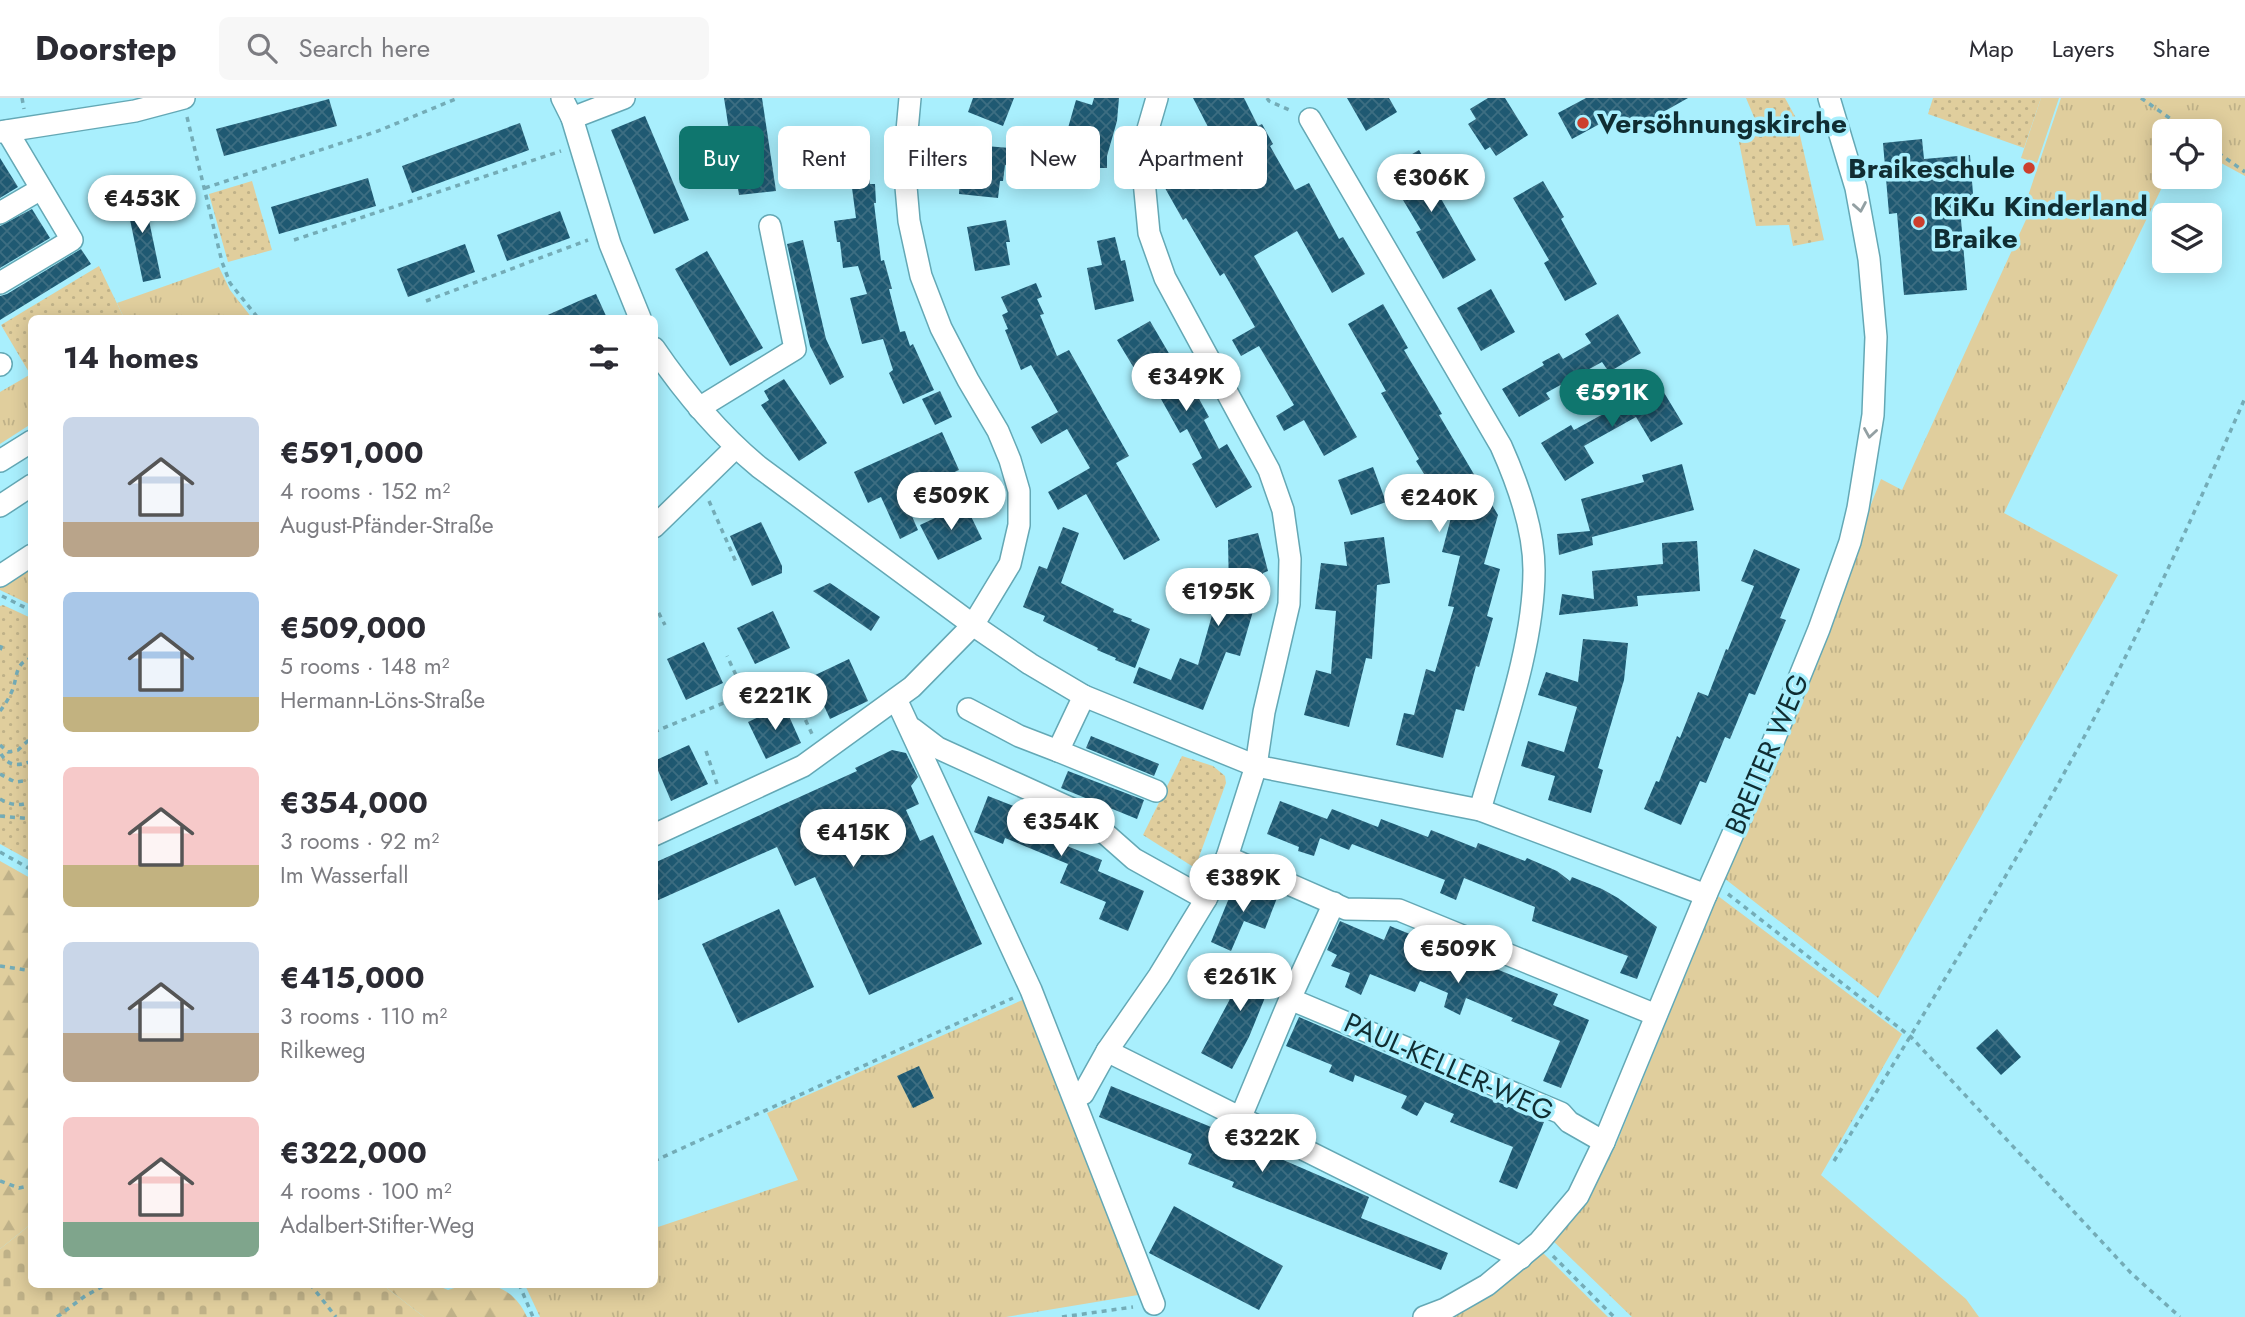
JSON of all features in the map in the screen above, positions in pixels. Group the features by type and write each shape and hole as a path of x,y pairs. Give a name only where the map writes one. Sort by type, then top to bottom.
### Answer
{"street":[{"path":"0,283 72,240 4,131 135,111 183,98"},
{"path":"562,98 572,118 606,233 639,315"},
{"path":"572,118 624,98"},
{"path":"658,833 803,766 912,687 973,625 1010,564 1018,526 1019,491 1010,460 998,431 941,328 920,276 909,221 904,164 910,98"},
{"path":"1083,1094 1107,1051 1159,976 1206,899 1227,856 1256,766 1264,712 1289,604 1290,559 1283,510 1269,470 1165,278 1150,233 1143,170 1148,128 1157,98"},
{"name":"BREITER WEG","path":"1424,1317 1445,1309 1487,1285 1539,1242 1578,1196 1604,1142 1819,629 1850,542 1873,415 1875,337 1869,259 1856,188 1829,98"},
{"path":"1310,119 1501,446 1516,480 1526,514 1534,567 1532,610 1524,655 1480,810"},
{"path":"0,214 41,189"},
{"path":"699,408 795,349 770,226"},
{"path":"658,354 699,408 735,447 770,476 973,625 1030,664 1084,696 1256,766 1480,810 1708,890"},
{"path":"0,461 28,444"},
{"path":"658,523 735,447"},
{"path":"0,506 28,488"},
{"path":"0,576 28,558"},
{"path":"1058,751 1084,696"},
{"path":"896,699 1031,990 1154,1304"},
{"path":"968,709 1019,736 1156,791"},
{"path":"907,723 919,736 938,748 1083,814 1135,859 1206,899"},
{"path":"1227,856 1346,909 1399,910 1656,1015"},
{"path":"1240,1119 1334,903"},
{"name":"PAUL-KELLER-WEG","path":"1290,999 1561,1113 1569,1122 1604,1142"},
{"path":"1107,1051 1521,1258"}],"path":[{"path":"183,98 222,262 230,283 256,315"},
{"path":"205,188 378,131 458,98"},
{"path":"1267,98 1310,119"},
{"path":"2141,98 2172,119"},
{"path":"294,240 580,144"},
{"path":"2222,156 2245,172"},
{"path":"426,301 606,233"},
{"path":"1834,1161 2006,878 2090,726 2177,553 2245,398"},
{"path":"701,483 736,562"},
{"path":"0,595 28,609"},
{"path":"658,612 665,625"},
{"path":"658,730 745,694 727,656"},
{"path":"0,712 13,690 20,664 28,660"},
{"path":"797,702 821,753"},
{"path":"0,745 8,752 18,750 28,741"},
{"path":"706,751 723,803"},
{"path":"0,754 10,764 28,762"},
{"path":"0,775 15,782 28,780"},
{"path":"0,799 10,804 28,803"},
{"path":"0,816 28,819"},
{"path":"0,852 28,868"},
{"path":"1708,890 1731,895 1911,1037 2131,1273 2180,1317"},
{"path":"0,966 28,970"},
{"path":"658,1159 1031,990"},
{"path":"0,1181 19,1188 28,1186"},
{"path":"1539,1242 1614,1317"},
{"path":"57,1317 100,1288"},
{"path":"313,1288 336,1317"},
{"path":"521,1288 533,1317"},
{"path":"1062,1317 1154,1304"}],"green space":[{"path":"1746,98 1785,98 1796,118 1824,240 1793,246 1789,225 1756,226 1739,142 1754,117"},
{"path":"1933,98 2041,98 2024,148 1928,114"},
{"path":"2041,98 2059,98 2037,163 2021,158"},
{"path":"2061,98 2245,98 2245,176 2222,164 2222,119 2152,119 2152,189 2161,189 2152,203 2152,208 2004,513 2118,575 1878,998 1724,878 1881,479 1902,490 2035,200 2028,196"},
{"path":"252,181 272,250 228,262 209,194"},
{"path":"99,266 123,315 28,315 28,371 1,325"},
{"path":"219,267 230,290 250,315 123,315 117,303"},
{"path":"28,376 28,426 0,444 0,392"},
{"path":"28,571 28,604 0,588"},
{"path":"0,606 28,617 28,859 0,844"},
{"path":"1182,756 1213,766 1225,776 1226,783 1195,868 1143,835"},
{"path":"0,861 28,877 28,1226 0,1249"},
{"path":"1718,896 1902,1034 1821,1175 1966,1299 1979,1317 1632,1317 1551,1239 1585,1201 1615,1147"},
{"path":"1027,998 1144,1294 1006,1317 540,1317 526,1288 658,1288 658,1227 798,1180 767,1113"},
{"path":"28,1226 28,1288 387,1288 424,1317 0,1317 0,1249"},
{"path":"1543,1253 1608,1317 1442,1317 1506,1284"},
{"path":"387,1288 499,1288 513,1296 527,1317 424,1317"}],"building":[{"path":"724,98 762,98 776,191 739,195 738,189 764,189 764,126 728,126"},
{"path":"973,98 1014,98 1003,126 968,112"},
{"path":"1094,98 1119,98 1107,168 1100,168 1100,126 1069,126 1076,100 1092,105"},
{"path":"1193,98 1244,98 1258,126 1208,126"},
{"path":"1347,98 1389,98 1397,112 1366,131"},
{"path":"1488,98 1505,98 1528,135 1496,156 1490,147 1485,150 1468,124 1476,119 1470,109"},
{"name":"Versöhnungskirche","path":"1586,98 1688,98 1628,132 1618,114 1572,139 1558,113"},
{"path":"329,99 337,126 224,156 216,129"},
{"path":"645,116 689,220 654,234 611,130"},
{"path":"520,123 529,150 412,193 402,166"},
{"path":"1267,133 1273,144 1270,146 1295,190 1309,183 1339,239 1343,237 1365,274 1332,293 1297,231 1254,256 1357,437 1324,456 1304,420 1284,431 1276,416 1294,405 1259,346 1241,356 1232,340 1255,327 1224,273 1220,276 1186,218 1183,220 1166,189 1267,189"},
{"name":"KiKu Kinderland Braike","path":"1922,139 1924,159 1970,155 1974,207 1960,208 1967,290 1904,295 1897,213 1889,214 1883,143"},
{"path":"992,147 1006,148 1006,165 1003,181 1000,181 998,198 959,194 959,189 992,189"},
{"path":"1419,150 1441,187 1436,190 1476,260 1443,279 1416,232 1421,230 1385,170"},
{"path":"0,158 18,187 0,198"},
{"path":"368,178 376,206 279,234 271,207"},
{"path":"1543,181 1597,284 1565,301 1544,263 1549,260 1513,198"},
{"path":"870,184 875,184 874,203 881,261 884,260 892,289 889,289 900,332 905,331 910,346 913,344 934,390 903,404 889,373 893,370 883,339 862,344 850,298 867,294 858,266 843,268 834,221 856,218 852,189 870,189"},
{"path":"142,187 161,278 143,282 124,191"},
{"path":"32,209 50,238 0,268 0,226"},
{"path":"560,211 570,238 507,261 497,235"},
{"path":"1006,220 1010,265 975,271 967,227"},
{"path":"1115,237 1121,261 1125,260 1134,301 1095,310 1087,268 1102,265 1097,241"},
{"path":"803,240 826,339 844,377 830,385 810,346 787,244"},
{"path":"465,244 475,272 408,297 397,269"},
{"path":"81,249 91,264 0,320 0,296"},
{"path":"707,251 763,348 730,366 675,269"},
{"path":"1036,283 1042,297 1037,299 1044,314 1040,315 1057,356 1069,350 1129,456 1116,463 1160,540 1124,560 1086,494 1058,510 1048,492 1090,468 1067,429 1041,444 1031,427 1058,412 1031,365 1021,370 1005,330 1008,329 1002,315 1008,312 1001,297"},
{"path":"1491,289 1515,332 1481,351 1457,308"},
{"path":"596,294 606,315 548,315"},
{"path":"1383,304 1408,348 1404,350 1442,414 1439,415 1498,515 1484,564 1500,569 1487,616 1493,618 1464,711 1456,709 1443,758 1396,745 1404,713 1414,715 1426,669 1435,672 1454,607 1448,606 1460,556 1442,552 1459,487 1439,498 1416,461 1419,459 1381,393 1386,391 1348,324"},
{"path":"1618,314 1641,353 1609,372 1602,362 1546,393 1550,399 1519,417 1502,389 1544,365 1542,362 1559,353 1563,359 1591,343 1585,334"},
{"path":"1150,321 1184,379 1187,377 1209,417 1204,420 1219,449 1227,444 1252,487 1216,508 1192,464 1202,458 1187,429 1180,433 1147,374 1140,378 1117,340"},
{"path":"784,379 827,443 799,461 761,405 769,400 764,391"},
{"path":"1657,381 1683,424 1651,442 1636,417 1584,446 1594,463 1565,481 1541,443 1571,425 1574,430"},
{"path":"940,391 952,417 935,425 922,399"},
{"path":"942,432 959,470 903,496 918,530 900,539 881,497 868,503 854,472"},
{"path":"1682,464 1694,510 1592,537 1593,545 1559,555 1557,534 1590,531 1581,499 1644,482 1642,475"},
{"path":"1373,467 1386,502 1351,515 1338,480"},
{"path":"965,504 982,539 938,560 920,525"},
{"path":"761,522 782,566 782,573 752,586 730,536"},
{"path":"1063,527 1079,533 1061,583 1150,629 1135,668 1043,621 1045,616 1023,607 1039,566 1047,569"},
{"path":"1258,533 1268,571 1263,573 1263,595 1258,594 1240,656 1226,652 1203,710 1133,683 1139,667 1171,680 1180,658 1198,665 1214,608 1223,610 1229,592 1228,540"},
{"path":"1384,537 1390,583 1377,585 1372,659 1366,658 1349,727 1304,715 1316,670 1331,674 1336,611 1315,609 1321,563 1347,566 1344,542"},
{"path":"1697,541 1700,591 1637,596 1638,606 1559,615 1562,594 1594,599 1592,571 1663,564 1662,543"},
{"path":"1754,549 1800,569 1780,618 1786,620 1755,695 1749,693 1730,739 1725,737 1706,783 1700,781 1681,825 1644,809 1656,781 1659,782 1677,736 1680,738 1698,692 1708,696 1726,649 1728,650 1754,586 1741,581"},
{"path":"830,583 880,617 871,631 813,591"},
{"path":"773,611 790,648 755,664 737,628"},
{"path":"1583,639 1628,643 1624,680 1598,768 1603,770 1591,813 1548,800 1555,776 1521,766 1528,741 1564,752 1577,707 1538,695 1546,672 1578,682"},
{"path":"704,642 723,683 686,700 667,659"},
{"path":"849,659 868,701 830,719 811,677"},
{"path":"784,705 801,743 766,759 748,722"},
{"path":"1091,736 1159,764 1154,776 1086,748"},
{"path":"689,745 708,784 671,801 658,770 658,759"},
{"path":"892,750 906,753 918,777 911,786 919,804 906,810 920,841 933,835 982,944 869,995 815,877 795,886 777,847 658,900 658,861 857,771 855,768"},
{"path":"1068,771 1144,800 1137,819 1061,788"},
{"path":"988,796 1064,826 1057,842 1102,860 1098,871 1144,891 1128,931 1099,919 1106,902 1060,883 1068,864 1005,838 1003,844 974,832"},
{"path":"1280,801 1327,819 1332,809 1378,827 1381,819 1428,837 1431,830 1476,848 1478,843 1525,861 1527,858 1557,871 1570,881 1572,877 1602,889 1657,927 1637,979 1620,973 1628,956 1532,921 1535,907 1464,878 1456,900 1440,893 1445,880 1352,844 1349,850 1320,838 1314,856 1298,851 1299,847 1267,834"},
{"path":"1236,881 1277,898 1265,929 1244,921 1231,951 1211,942"},
{"path":"779,909 814,987 738,1023 702,944"},
{"path":"1340,921 1384,940 1390,926 1558,994 1553,1005 1589,1020 1561,1088 1543,1081 1560,1041 1511,1021 1513,1018 1466,998 1460,1015 1444,1007 1448,993 1420,981 1415,992 1370,974 1361,995 1345,987 1350,973 1331,966 1337,955 1327,950"},
{"path":"1247,956 1277,968 1249,1037 1232,1069 1201,1053 1229,1001"},
{"path":"1299,1017 1544,1122 1517,1189 1499,1182 1513,1147 1450,1122 1454,1114 1425,1102 1417,1116 1401,1108 1407,1096 1355,1075 1353,1082 1329,1072 1332,1065 1286,1046"},
{"path":"1997,1029 2021,1057 2001,1075 1976,1048"},
{"path":"919,1066 934,1098 913,1108 897,1076"},
{"path":"1111,1086 1233,1136 1232,1138 1369,1197 1361,1218 1448,1253 1441,1270 1232,1187 1234,1182 1188,1164 1192,1154 1099,1117"},
{"path":"1174,1206 1283,1266 1259,1310 1149,1253"}],"place":[{"name":"Versöhnungskirche","path":"1583,123"},
{"name":"Braikeschule","path":"2029,168"},
{"name":"KiKu Kinderland Braike","path":"1919,222"}]}
